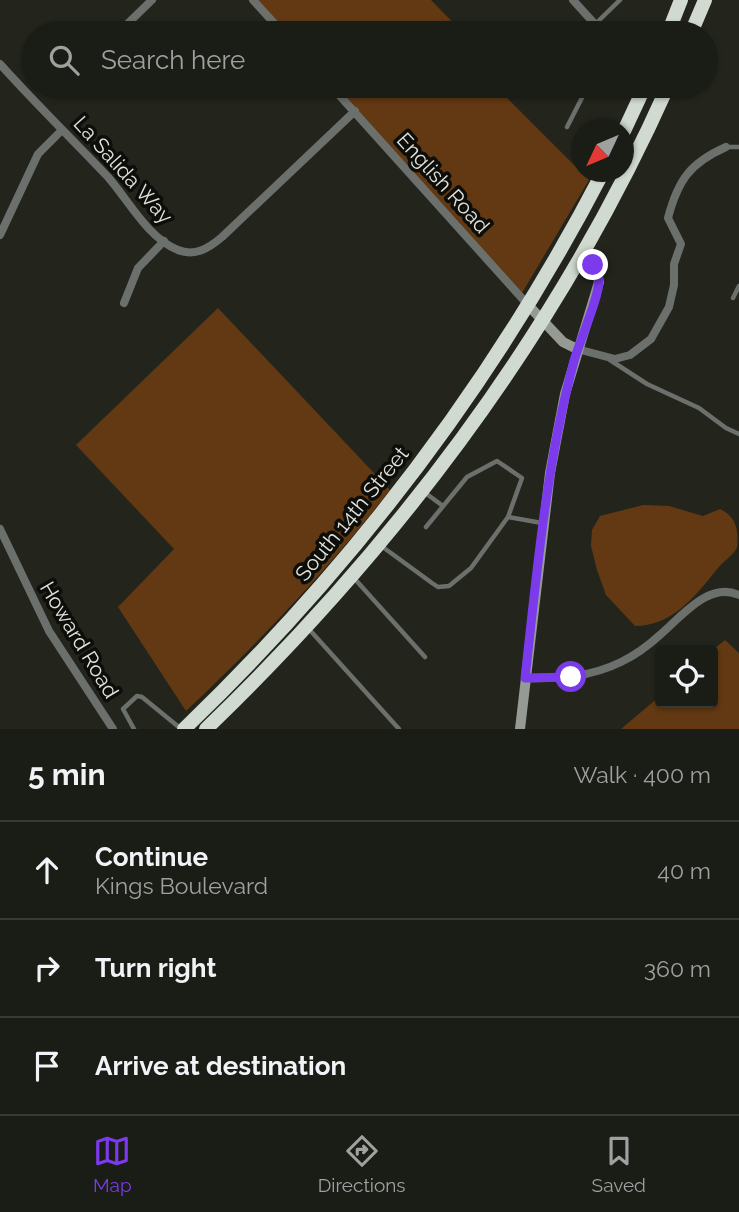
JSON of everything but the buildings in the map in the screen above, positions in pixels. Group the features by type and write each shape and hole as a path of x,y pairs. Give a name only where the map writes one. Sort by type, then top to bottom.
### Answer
{"highway":[{"path":"672,21 681,0"},
{"path":"696,21 705,0"},
{"path":"630,119 639,98"},
{"name":"South 14th Street","path":"206,729 353,577 483,409 542,321 624,177 658,98"},
{"name":"South 14th Street","path":"182,729 248,666 310,598 415,471 467,400 528,306 597,182"},
{"path":"307,627 304,622 310,598"}],"street":[{"path":"130,21 152,0"},
{"path":"253,0 272,21"},
{"path":"573,0 591,21"},
{"name":"La Salida Way","path":"0,64 21,86"},
{"name":"La Salida Way","path":"32,98 164,241 185,252 206,249 355,111"},
{"name":"English Road","path":"343,98 528,306"},
{"path":"0,234 38,154 62,130"},
{"path":"528,306 563,342 577,349 608,359 630,355 645,345 658,330 672,295 674,264 681,244 668,218 672,204 689,170 703,157 726,147"},
{"path":"124,303 138,268 164,241"},
{"path":"520,729 543,523 558,427 577,349 599,282 596,269 580,255"},
{"name":"Howard Road","path":"0,529 46,626 113,729"},
{"path":"525,678 571,677 608,668 652,642 704,598 725,592 738,593"}],"lane":[{"path":"599,21 620,0"},
{"path":"567,127 582,98"},
{"path":"726,147 739,147"},
{"path":"733,298 739,286"},
{"path":"608,359 647,384 699,408 739,434"},
{"path":"380,545 432,583 439,587 449,586 471,568 508,517 522,478 497,461 467,477 426,527"},
{"path":"422,491 443,506"},
{"path":"508,517 543,523"},
{"path":"353,577 425,657"},
{"path":"307,627 399,729"},
{"path":"134,729 123,709 137,696 142,697 182,729"}],"shaded area":[{"path":"252,0 431,0 451,21 272,21"},
{"path":"342,98 507,98 571,162 571,182 588,182 522,293"},
{"path":"218,308 390,490 292,605 186,711 118,607 174,549 76,445"},
{"path":"643,505 669,506 703,516 720,509 733,520 738,541 735,551 682,607 661,621 635,626 606,595 591,546 592,530 600,516"},
{"path":"725,640 739,653 739,729 621,729 655,700 655,708 718,708 718,646"}],"route":[{"path":"571,677 525,678 543,523 558,427 577,349 599,282 593,265"}]}
